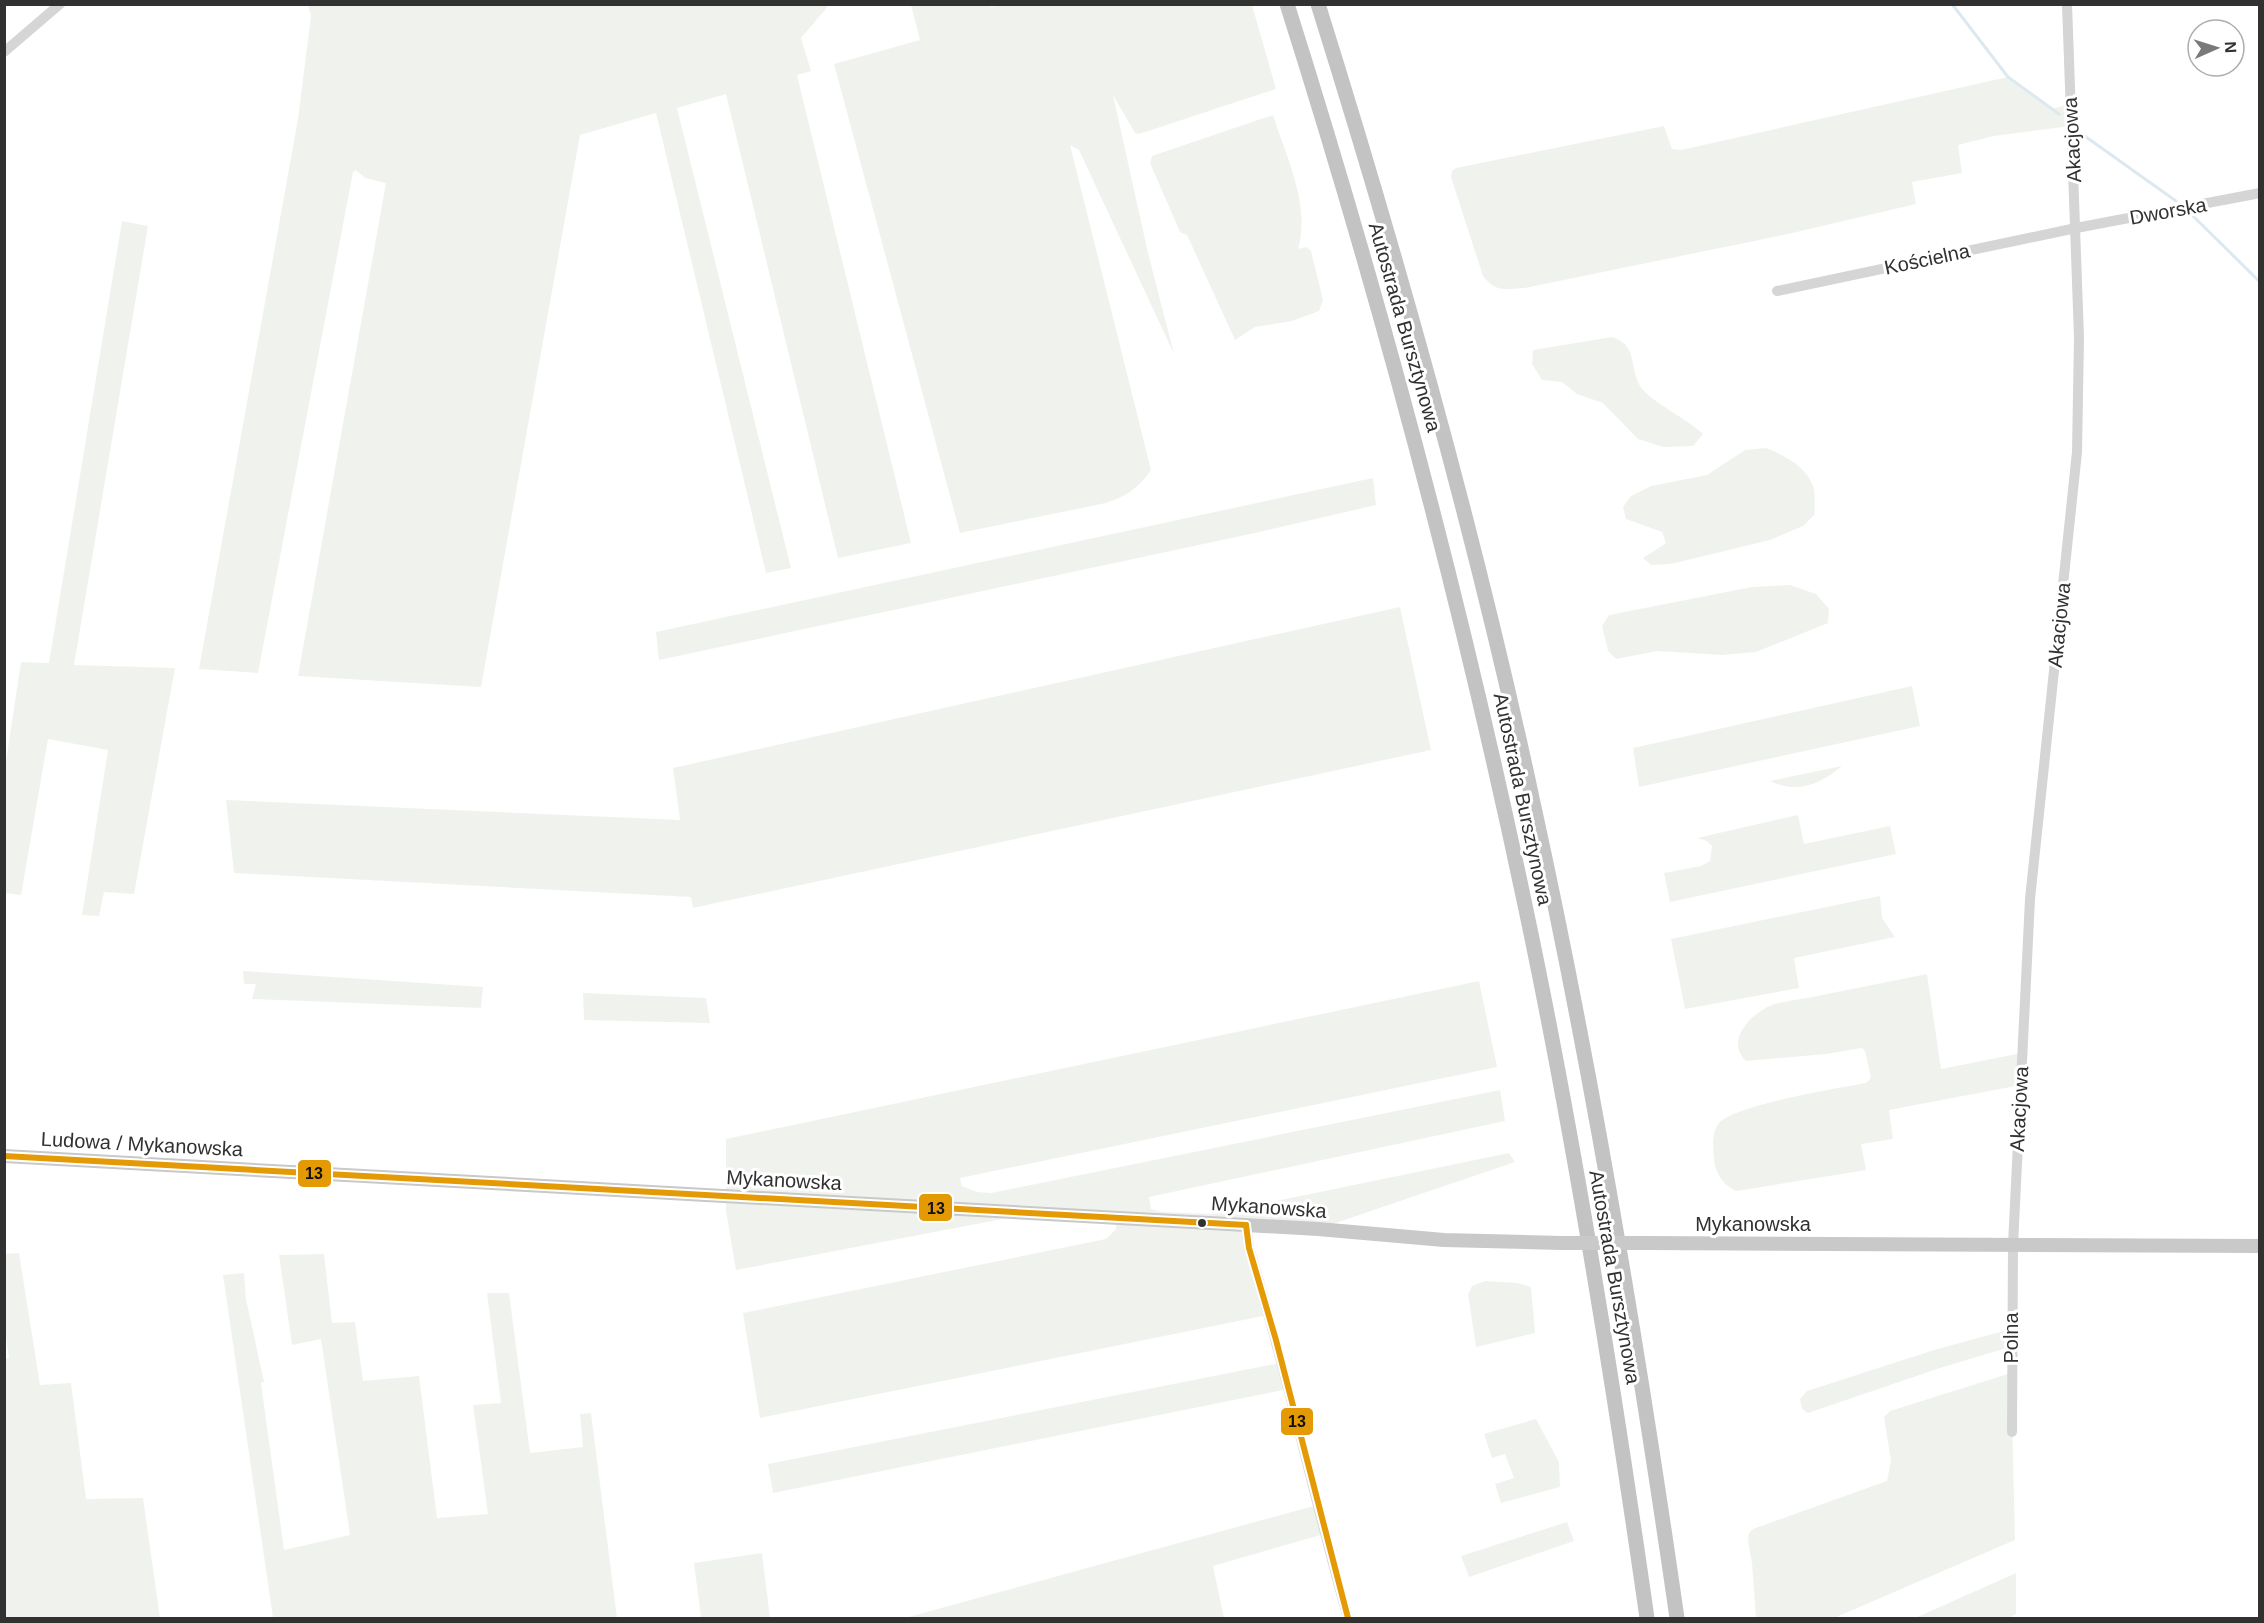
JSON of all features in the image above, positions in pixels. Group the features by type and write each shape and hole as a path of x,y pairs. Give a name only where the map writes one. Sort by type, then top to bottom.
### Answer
{"highway":[{"name":"Autostrada Bursztynowa","path":"1287,4 1345,192 1407,412 1446,562 1492,756 1542,988 1574,1160 1610,1374 1647,1618"},
{"name":"Autostrada Bursztynowa","path":"1318,4 1408,301 1486,599 1534,804 1568,964 1609,1183 1677,1618"}],"main road":[{"name":"Ludowa / Mykanowska","path":"4,1156 277,1171"},
{"name":"Mykanowska","path":"277,1171 1246,1225 1444,1240 1646,1244 2259,1246"}],"street":[{"path":"4,52 60,4"},
{"name":"Akacjowa","path":"2013,1245 2030,899 2077,453 2079,338 2067,4"},
{"name":"Dworska","path":"2076,228 2259,194"},
{"name":"Kościelna","path":"1777,291 2076,228"},
{"path":"1246,1225 1249,1248 1348,1618"},
{"name":"Polna","path":"2012,1432 2013,1245"}],"shaded area":[{"path":"1006,4 1252,5 1276,89 1139,134 1135,133 1113,95 1148,253 1174,354 1079,150 1070,145 1151,470 1132,491 1106,503 960,533 834,64 920,40 911,5 990,5 991,7"},
{"path":"308,5 829,5 801,38 811,71 797,75 911,543 838,558 726,94 677,108 791,568 766,573 656,113 580,135 481,687 298,676 386,183 365,178 356,170 353,172 258,673 199,669 298,119 311,16"},
{"path":"2008,77 2052,109 2063,106 2069,96 2071,126 1994,136 1958,145 1962,173 1912,182 1916,204 1788,234 1525,288 1497,288 1483,276 1451,177 1452,171 1456,168 1664,126 1672,149 1681,150"},
{"path":"1273,115 1299,199 1301,233 1298,249 1306,247 1311,251 1323,300 1319,311 1292,321 1255,327 1235,340 1187,235 1180,232 1150,163 1152,156"},
{"path":"122,221 148,226 74,665 175,668 134,894 104,892 99,916 82,915 108,750 48,739 21,895 5,893 5,768 21,662 49,663"},
{"path":"1612,337 1626,345 1632,357 1637,379 1644,392 1703,434 1693,446 1663,447 1638,439 1603,403 1577,394 1562,382 1542,380 1532,364 1533,350"},
{"path":"1766,448 1794,462 1810,479 1814,493 1815,514 1803,526 1770,540 1671,564 1651,565 1643,558 1666,543 1662,532 1626,519 1623,507 1631,496 1651,486 1707,475 1745,450"},
{"path":"1373,478 1376,505 1255,533 659,660 656,632"},
{"path":"1790,585 1816,594 1829,609 1828,623 1756,652 1722,655 1657,651 1616,659 1608,651 1602,626 1609,615 1752,587"},
{"path":"1400,607 1431,750 693,908 691,897 234,873 226,800 680,820 673,768"},
{"path":"1912,686 1920,726 1639,787 1633,748"},
{"path":"1842,766 1808,786 1790,787 1770,781"},
{"path":"1798,815 1804,844 1890,826 1896,854 1670,902 1664,873 1701,866 1710,861 1712,846 1707,841 1697,838"},
{"path":"1880,896 1882,918 1895,937 1794,958 1799,988 1685,1009 1671,939"},
{"path":"243,971 483,987 481,1008 252,999 256,984 244,984"},
{"path":"1927,974 1941,1069 2022,1053 2021,1085 1889,1110 1893,1139 1861,1144 1866,1170 1737,1191 1724,1183 1716,1169 1713,1145 1716,1127 1728,1116 1811,1093 1866,1083 1871,1078 1865,1051 1862,1048 1826,1054 1746,1061 1738,1045 1739,1036 1749,1021 1764,1009 1778,1003"},
{"path":"1479,981 1497,1067 960,1178 962,1186 977,1192 991,1193 1500,1090 1505,1121 1149,1197 1151,1209 1163,1212 1213,1214 1509,1153 1515,1162 1318,1229 1246,1225 1268,1315 760,1418 743,1313 1106,1239 1116,1229 1116,1218 1033,1213 736,1270 726,1211 726,1139"},
{"path":"583,993 706,998 710,1023 584,1020"},
{"path":"19,1253 40,1385 71,1383 86,1499 143,1498 160,1618 5,1618 4,1359 9,1358 5,1330 4,1254"},
{"path":"324,1254 332,1323 355,1322 363,1381 419,1376 437,1518 488,1514 473,1405 501,1403 487,1293 509,1293 530,1453 583,1447 580,1414 591,1413 617,1618 273,1618 223,1275 244,1273 246,1299 264,1382 261,1383 284,1550 350,1535 321,1339 292,1345 279,1255"},
{"path":"1485,1281 1518,1283 1531,1287 1535,1333 1476,1347 1468,1294 1472,1286"},
{"path":"2011,1329 2010,1347 1808,1413 1802,1409 1800,1399 1807,1391 1934,1350"},
{"path":"1280,1363 1288,1389 773,1493 768,1464"},
{"path":"2011,1373 2015,1540 1834,1618 1756,1618 1748,1542 1749,1533 1753,1529 1887,1481 1891,1461 1884,1417 1890,1411"},
{"path":"1536,1419 1559,1462 1560,1487 1501,1503 1495,1484 1514,1478 1505,1454 1492,1458 1484,1434"},
{"path":"1317,1505 1324,1534 1213,1566 1224,1618 905,1618"},
{"path":"1567,1522 1574,1541 1469,1577 1461,1556"},
{"path":"762,1553 770,1618 701,1618 694,1563"},
{"path":"2016,1573 2016,1614 2008,1618 1915,1618"}],"waterway":[{"path":"1952,4 2008,77 2059,114"},
{"path":"2079,132 2176,201"},
{"path":"2191,214 2260,282"}],"transit line":[{"name":"13","path":"4,1156 1246,1225"},
{"name":"13","path":"1246,1225 1249,1248 1276,1340 1348,1618"}]}
